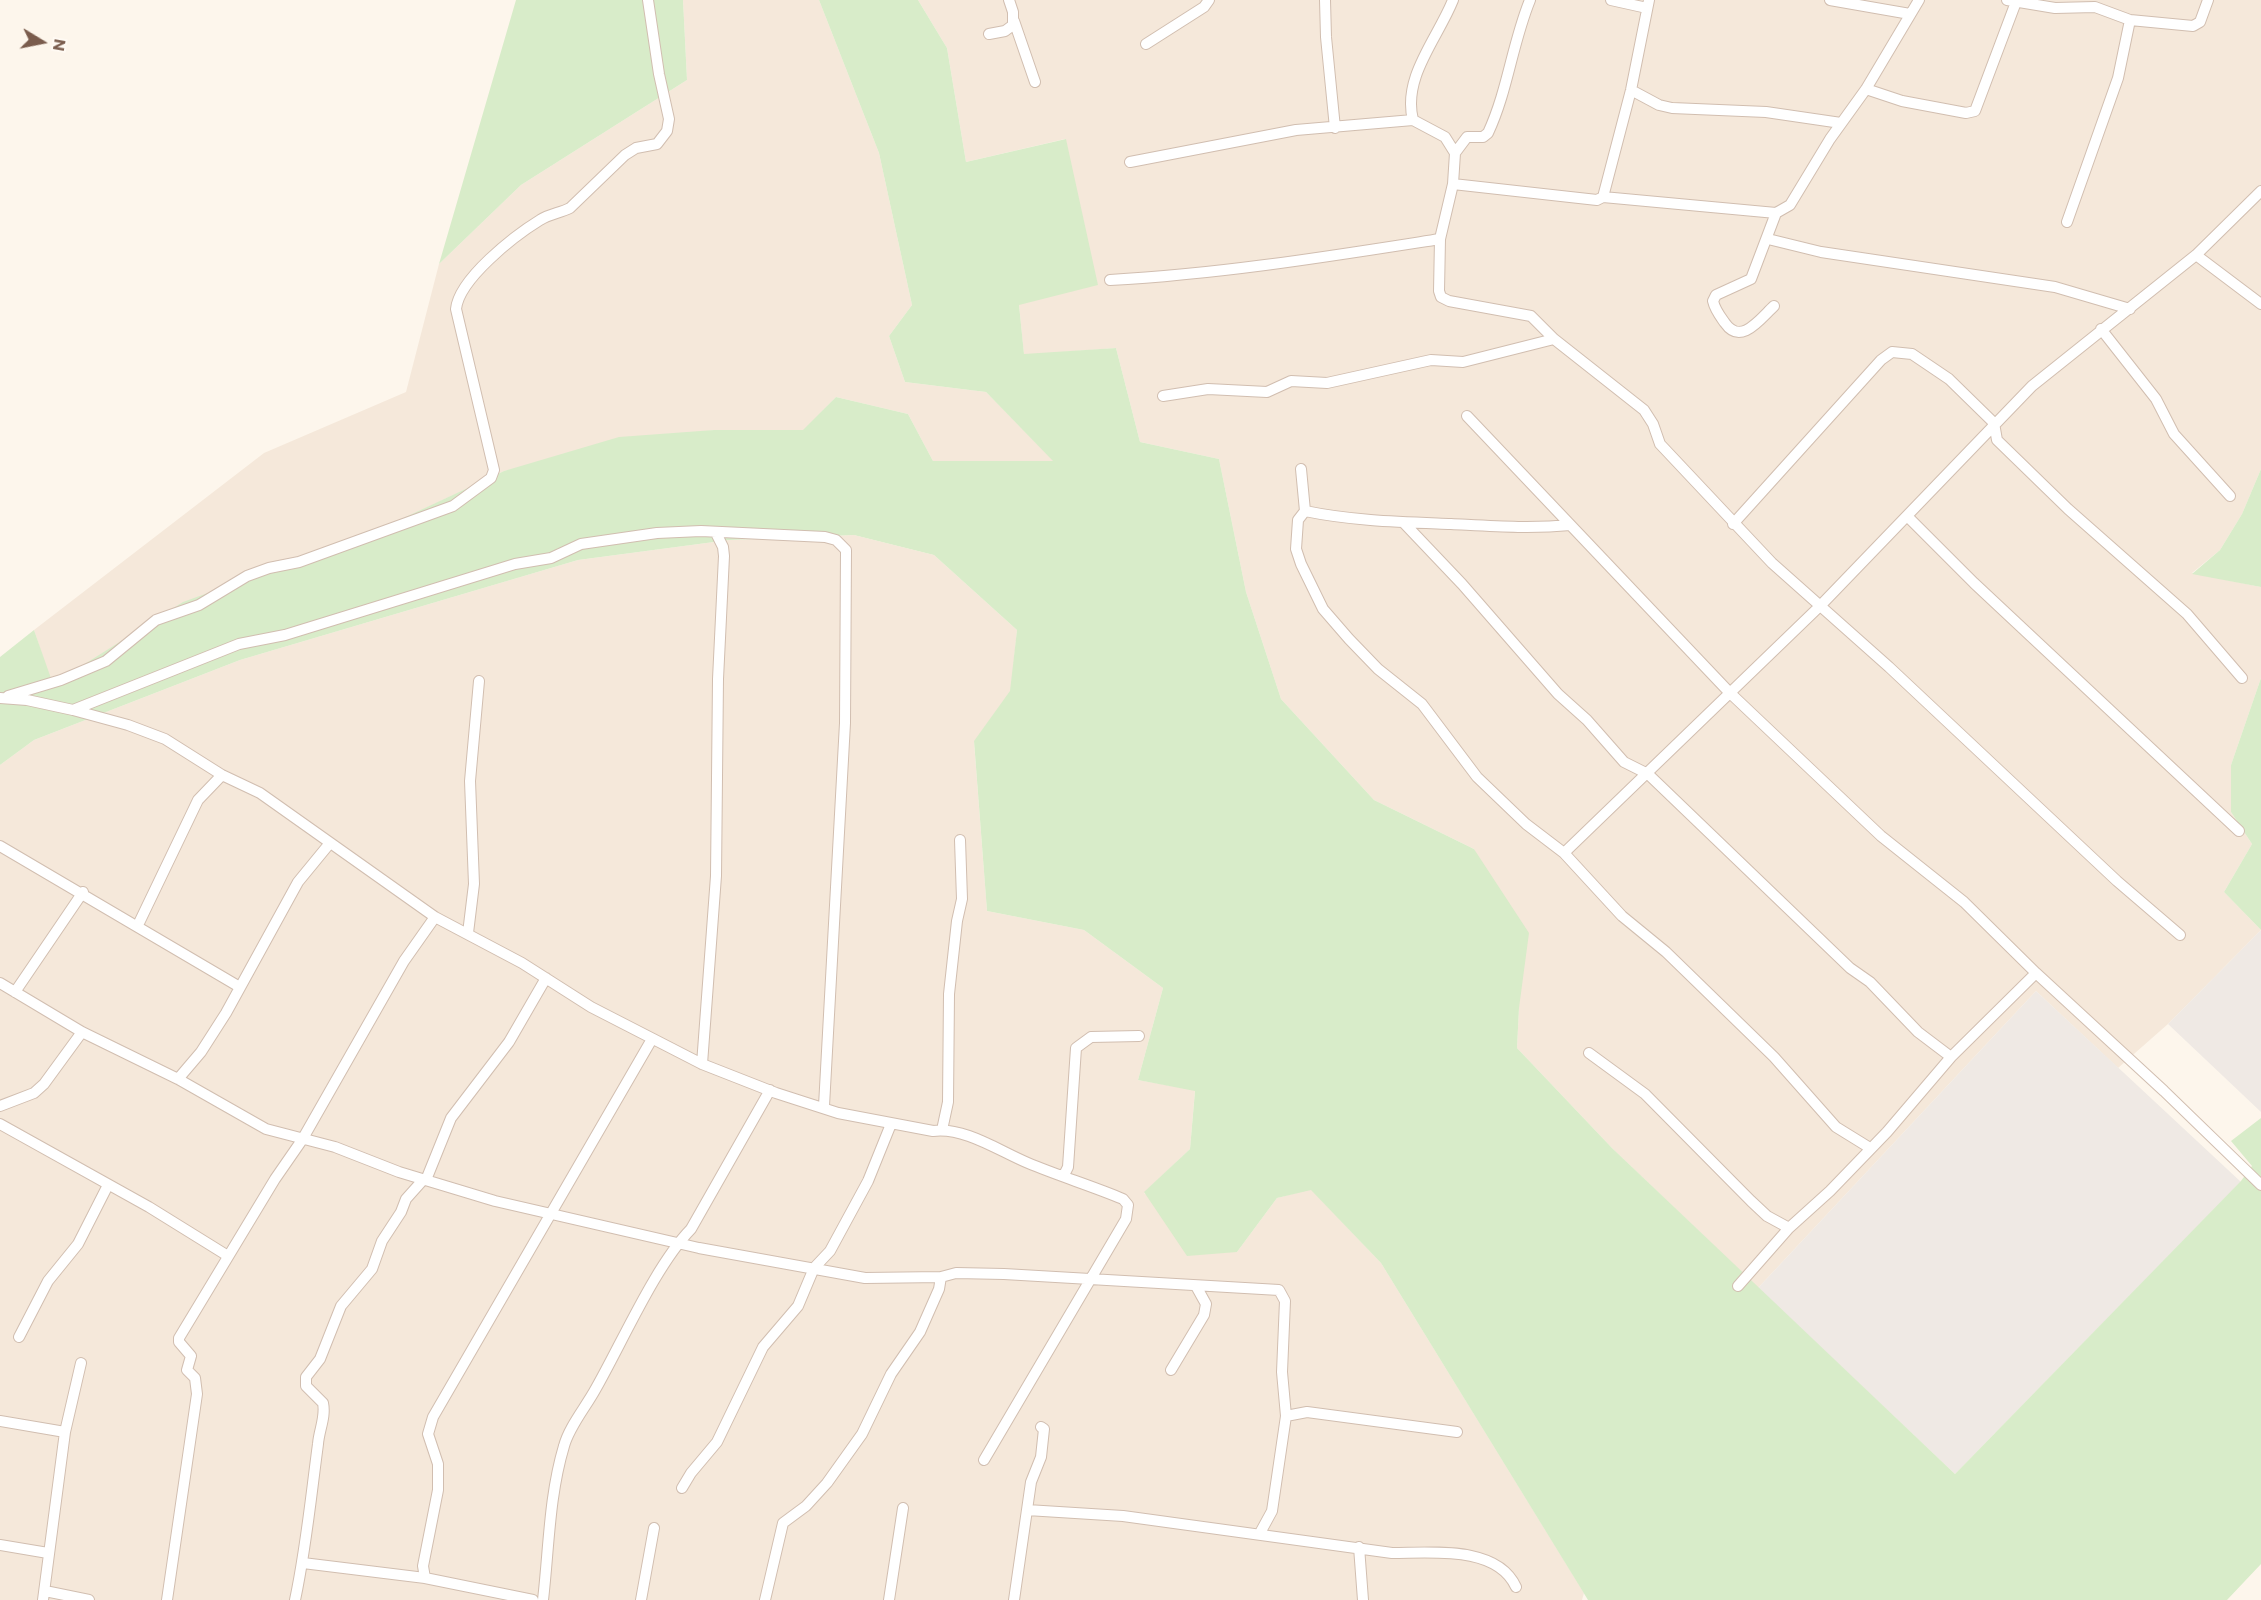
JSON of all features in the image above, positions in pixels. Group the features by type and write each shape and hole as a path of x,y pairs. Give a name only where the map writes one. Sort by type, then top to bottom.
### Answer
{"street":[{"path":"1,698 61,680 106,661 156,620 199,605 247,576 269,568 299,562 453,506 491,478 494,470 456,309 458,296 477,272 521,234 542,218 559,214 570,208 625,155 636,148 657,144 667,131 669,119 659,74 648,0"},
{"path":"1009,0 1035,82"},
{"path":"1146,44 1204,7 1209,0"},
{"path":"1325,0 1325,27 1335,128"},
{"path":"1413,120 1410,95 1415,77 1454,0"},
{"path":"1530,0 1518,30 1506,88 1488,133 1483,137 1467,137 1455,153 1453,184 1440,239 1438,291 1441,297 1531,316 1554,339 1644,410 1653,424 1660,444 1772,563 2117,881 2180,935"},
{"path":"1603,197 1631,90 1648,4 1611,0"},
{"path":"1830,0 1911,14"},
{"path":"1453,184 1597,200 1603,197 1776,213 1790,205 1830,139 1866,89 1919,0"},
{"path":"1866,89 1902,101 1966,113 1975,111 2012,1 2055,8 2095,7 2130,20 2197,26 2208,0"},
{"path":"2067,222 2118,78 2130,20"},
{"path":"989,34 1008,30 1014,21"},
{"path":"1631,90 1659,105 1672,108 1766,112 1841,123"},
{"path":"1130,162 1296,130 1413,120 1444,137 1455,153"},
{"path":"1813,120 1830,139"},
{"path":"1564,853 1821,606 1994,423 2032,386 2196,255 2261,191"},
{"path":"1774,306 1750,330 1735,332 1730,330 1720,317 1713,301 1716,295 1751,279 1776,213"},
{"path":"1110,280 1173,277 1440,239"},
{"path":"1768,239 1821,252 2055,287 2130,309"},
{"path":"2196,255 2261,304"},
{"path":"2101,329 2156,399 2174,434 2230,496"},
{"path":"1163,396 1208,388 1267,392 1291,381 1327,383 1431,360 1463,362 1554,339"},
{"path":"1733,524 1881,360 1892,352 1922,358 1950,379 1994,423 1997,440 2068,509 2187,614 2242,678"},
{"path":"1467,416 1730,692 1881,836 1964,902 2261,1185"},
{"path":"1301,469 1305,511 1298,520 1296,549 1309,583 1323,609 1378,669 1422,704 1477,777 1526,824 1564,853 1622,916 1666,952 1774,1056 1836,1127 1870,1148"},
{"path":"1305,511 1341,519 1404,523 1538,528 1570,525"},
{"path":"1907,516 1974,583 2239,831"},
{"path":"1404,523 1462,584 1558,694 1587,720 1624,762 1648,774 1850,968 1870,982 1918,1032 1952,1057"},
{"path":"73,710 239,644 285,635 515,564 551,558 580,544 657,533 825,537 836,540 846,550 845,723 824,1106"},
{"path":"702,1064 716,876 718,679 724,555 721,540 716,533"},
{"path":"468,933 474,884 470,781 479,681"},
{"path":"1,698 73,710 165,739 222,775 260,793 435,917 468,933 591,1007 702,1064 770,1090 824,1106 838,1113 933,1131 942,1130 980,1141 1059,1175 1123,1199 1128,1205 1126,1219 984,1460"},
{"path":"92,703 92,715"},
{"path":"138,926 198,800 222,775"},
{"path":"942,1130 948,1102 949,994 957,921 962,899 960,840"},
{"path":"178,1079 201,1052 226,1013 238,986 262,952 298,882 330,843"},
{"path":"0,846 83,892 238,986"},
{"path":"15,992 83,892"},
{"path":"167,1600 197,1394 195,1378 187,1370 190,1356 179,1342 179,1338 302,1140 404,961 435,917"},
{"path":"1738,1286 1790,1228 1852,1169 1952,1057 2036,973"},
{"path":"295,1600 303,1563 324,1407 320,1399 306,1386 306,1377 320,1359 341,1306 372,1269 382,1241 401,1212 406,1199 425,1180 452,1118 509,1042 546,978"},
{"path":"0,982 82,1032 178,1079 266,1129 335,1147 425,1180 551,1214 678,1242 865,1278 1004,1274 1275,1289 1283,1293 1285,1301 1282,1372 1286,1416 1272,1511 1260,1533"},
{"path":"0,1106 39,1089 51,1077 82,1032"},
{"path":"1059,1175 1064,1175 1068,1167 1076,1047 1092,1037 1139,1036"},
{"path":"425,1578 423,1566 438,1490 438,1464 429,1440 429,1428 507,1286 652,1039"},
{"path":"1588,1053 1645,1094 1767,1216 1790,1228"},
{"path":"543,1600 553,1494 566,1438 678,1242 691,1229 770,1090"},
{"path":"682,1488 691,1473 717,1442 763,1347 798,1306 814,1268 830,1251 856,1204 891,1124"},
{"path":"0,1125 228,1256"},
{"path":"19,1337 48,1281 78,1244 108,1185"},
{"path":"765,1600 783,1522 806,1506 862,1434 896,1366 920,1332 939,1289 940,1277"},
{"path":"1171,1370 1204,1315 1206,1304 1196,1286"},
{"path":"81,1363 65,1431 44,1596 89,1600"},
{"path":"1286,1416 1307,1412 1457,1432"},
{"path":"0,1420 65,1431"},
{"path":"1014,1600 1031,1482 1044,1444 1044,1429 1041,1427"},
{"path":"890,1600 903,1508"},
{"path":"1027,1510 1123,1516 1260,1533 1392,1553 1434,1553 1482,1559 1499,1566 1511,1575 1516,1587"},
{"path":"641,1600 654,1528"},
{"path":"0,1545 48,1553"},
{"path":"1359,1547 1363,1600"},
{"path":"303,1563 425,1578 533,1600"},
{"path":"412,1576 423,1566"}],"shaded area":[{"path":"683,0 819,0 879,153 912,305 889,336 905,382 986,392 1054,461 933,461 908,414 836,397 804,430 714,430 504,471 52,685 34,630 264,453 406,392 439,264 521,185 687,80"},
{"path":"918,0 2261,0 2261,469 2242,514 2220,550 2192,573 2261,587 2261,678 2231,765 2231,812 2252,844 2224,892 2261,930 2168,1024 2118,1068 2036,991 1758,1288 1612,1148 1517,1048 1519,1008 1474,849 1374,800 1281,699 1246,592 1219,459 1140,442 1116,348 1024,355 1019,305 1065,139 966,162 947,48"},
{"path":"854,535 934,555 1017,630 1011,691 974,742 987,911 1084,930 1163,988 1138,1080 1195,1090 1190,1149 1144,1193 1237,1252 1277,1198 1311,1189 1381,1263 1584,1593 1582,1600 0,1600 0,765 34,740 240,660 578,560 729,540"},
{"path":"2261,930 2261,1112 2168,1024"},
{"path":"2036,991 2241,1182 1955,1474 1758,1288"}],"green space":[{"path":"516,0 683,0 687,80 521,185 439,264"},
{"path":"819,0 918,0 947,48 966,162 1066,139 1098,285 1019,305 1024,354 1116,348 1140,442 1219,459 1246,592 1281,699 1374,800 1474,849 1529,933 1519,1008 1517,1048 1612,1148 1955,1474 2241,1181 2252,1166 2231,1141 2261,1118 2261,1564 2227,1600 1588,1600 1381,1263 1311,1190 1277,1198 1237,1252 1187,1256 1144,1192 1190,1149 1195,1091 1138,1080 1163,988 1084,930 987,911 974,741 1010,691 1017,630 934,555 854,535 729,540 578,560 240,660 34,740 0,765 0,657 34,630 53,684 183,602 365,536 504,471 619,437 714,430 803,430 836,397 908,414 933,461 1053,461 986,392 905,382 889,336 912,305 879,153"},
{"path":"2261,469 2261,587 2192,574 2220,550 2242,514"},
{"path":"2261,678 2261,930 2224,892 2252,844 2231,812 2231,765"}]}
